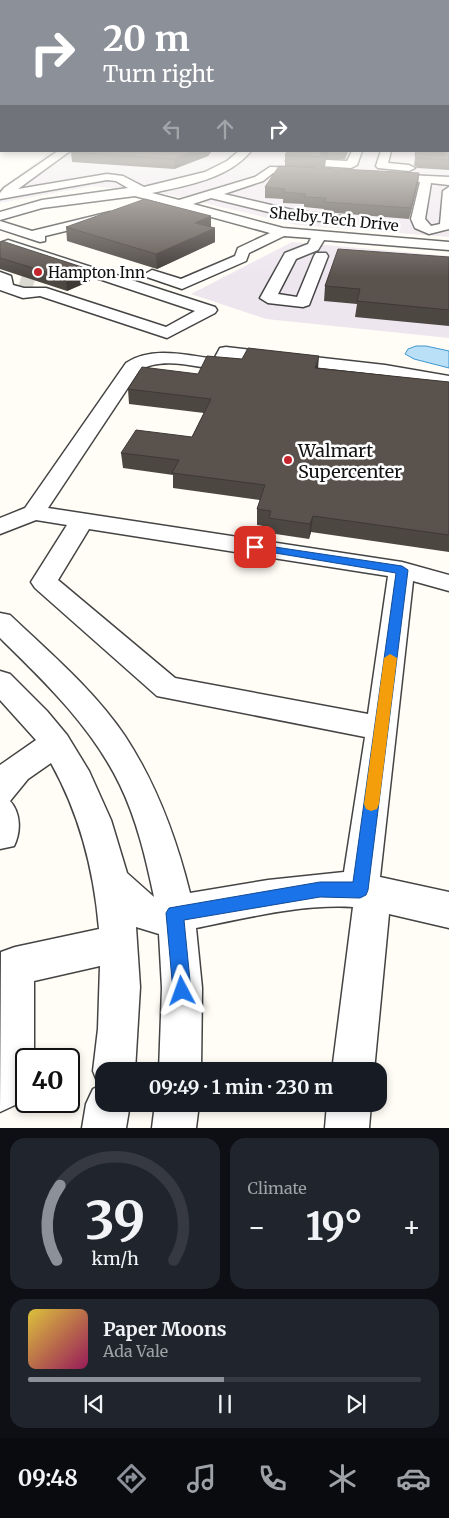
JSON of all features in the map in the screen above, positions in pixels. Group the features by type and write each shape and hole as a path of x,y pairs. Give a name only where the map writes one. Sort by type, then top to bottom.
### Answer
{"street":[{"path":"1,212 42,173"},
{"path":"1,212 136,191 216,173"},
{"path":"146,208 212,195 259,179 256,173"},
{"path":"337,173 356,175"},
{"path":"376,176 449,181"},
{"path":"1,212 107,177 119,178 136,191"},
{"path":"425,244 426,228 418,219 426,179"},
{"name":"Shelby Tech Drive","path":"136,191 282,232 321,249 425,244 449,246"},
{"path":"404,225 426,228 446,226 449,191"},
{"path":"212,195 303,216 357,221"},
{"path":"1,212 32,235 60,244"},
{"path":"32,235 126,212"},
{"path":"135,269 182,284 241,258 243,251 282,232"},
{"path":"0,248 8,244 209,310 167,333 38,288 23,293 5,287 9,279"},
{"path":"113,315 156,292"},
{"path":"34,513 132,367 141,361 160,359 220,365 226,352 385,370 449,382"},
{"path":"0,527 34,513 402,570 449,582"},
{"path":"82,520 44,582 167,688 381,728"},
{"path":"354,1062 381,728 402,570"},
{"path":"0,623 84,705 114,745 145,802 154,827 175,913 183,1010 180,1062"},
{"path":"0,682 24,706 56,744 80,787 94,820 110,880 120,943 119,1024 115,1062"},
{"path":"0,791 9,776 18,768 56,744"},
{"path":"110,880 132,904 144,913 156,917 320,890 367,891 449,910"},
{"path":"0,1090 12,1055 15,966 120,943"},
{"path":"104,1128 107,1112"},
{"path":"174,1128 176,1112"},
{"path":"347,1128 348,1112"}],"shaded area":[{"path":"22,173 449,173 449,237 297,225 167,194 93,186 0,203 0,189"},
{"path":"292,242 449,256 449,338 266,319 191,294"}],"water":[{"path":"416,346 449,351 449,368 414,359 405,354 408,349"}],"building":[{"path":"275,173 419,173 411,208 324,202 326,198 304,197 306,194 283,192 285,189 265,187"},
{"path":"145,199 211,216 195,223 215,228 156,254 66,227"},
{"path":"2,241 88,269 66,278 0,258 0,242"},
{"path":"338,249 449,257 449,310 357,301 360,289 325,286"},
{"name":"Walmart Supercenter","path":"248,348 319,356 315,368 449,382 449,535 313,516 310,524 269,518 271,511 257,509 265,485 172,473 179,460 121,453 136,430 192,437 211,399 128,389 142,367 198,374 207,356 242,359"}],"tunnel":[{"path":"20,281 35,286"}],"slow traffic":[{"path":"371,804 390,658"}],"place":[{"name":"Hampton Inn","path":"38,272"},
{"name":"Walmart Supercenter","path":"288,460"}],"route":[{"path":"182,991 175,913 320,890 360,890 402,570 255,547"}]}
